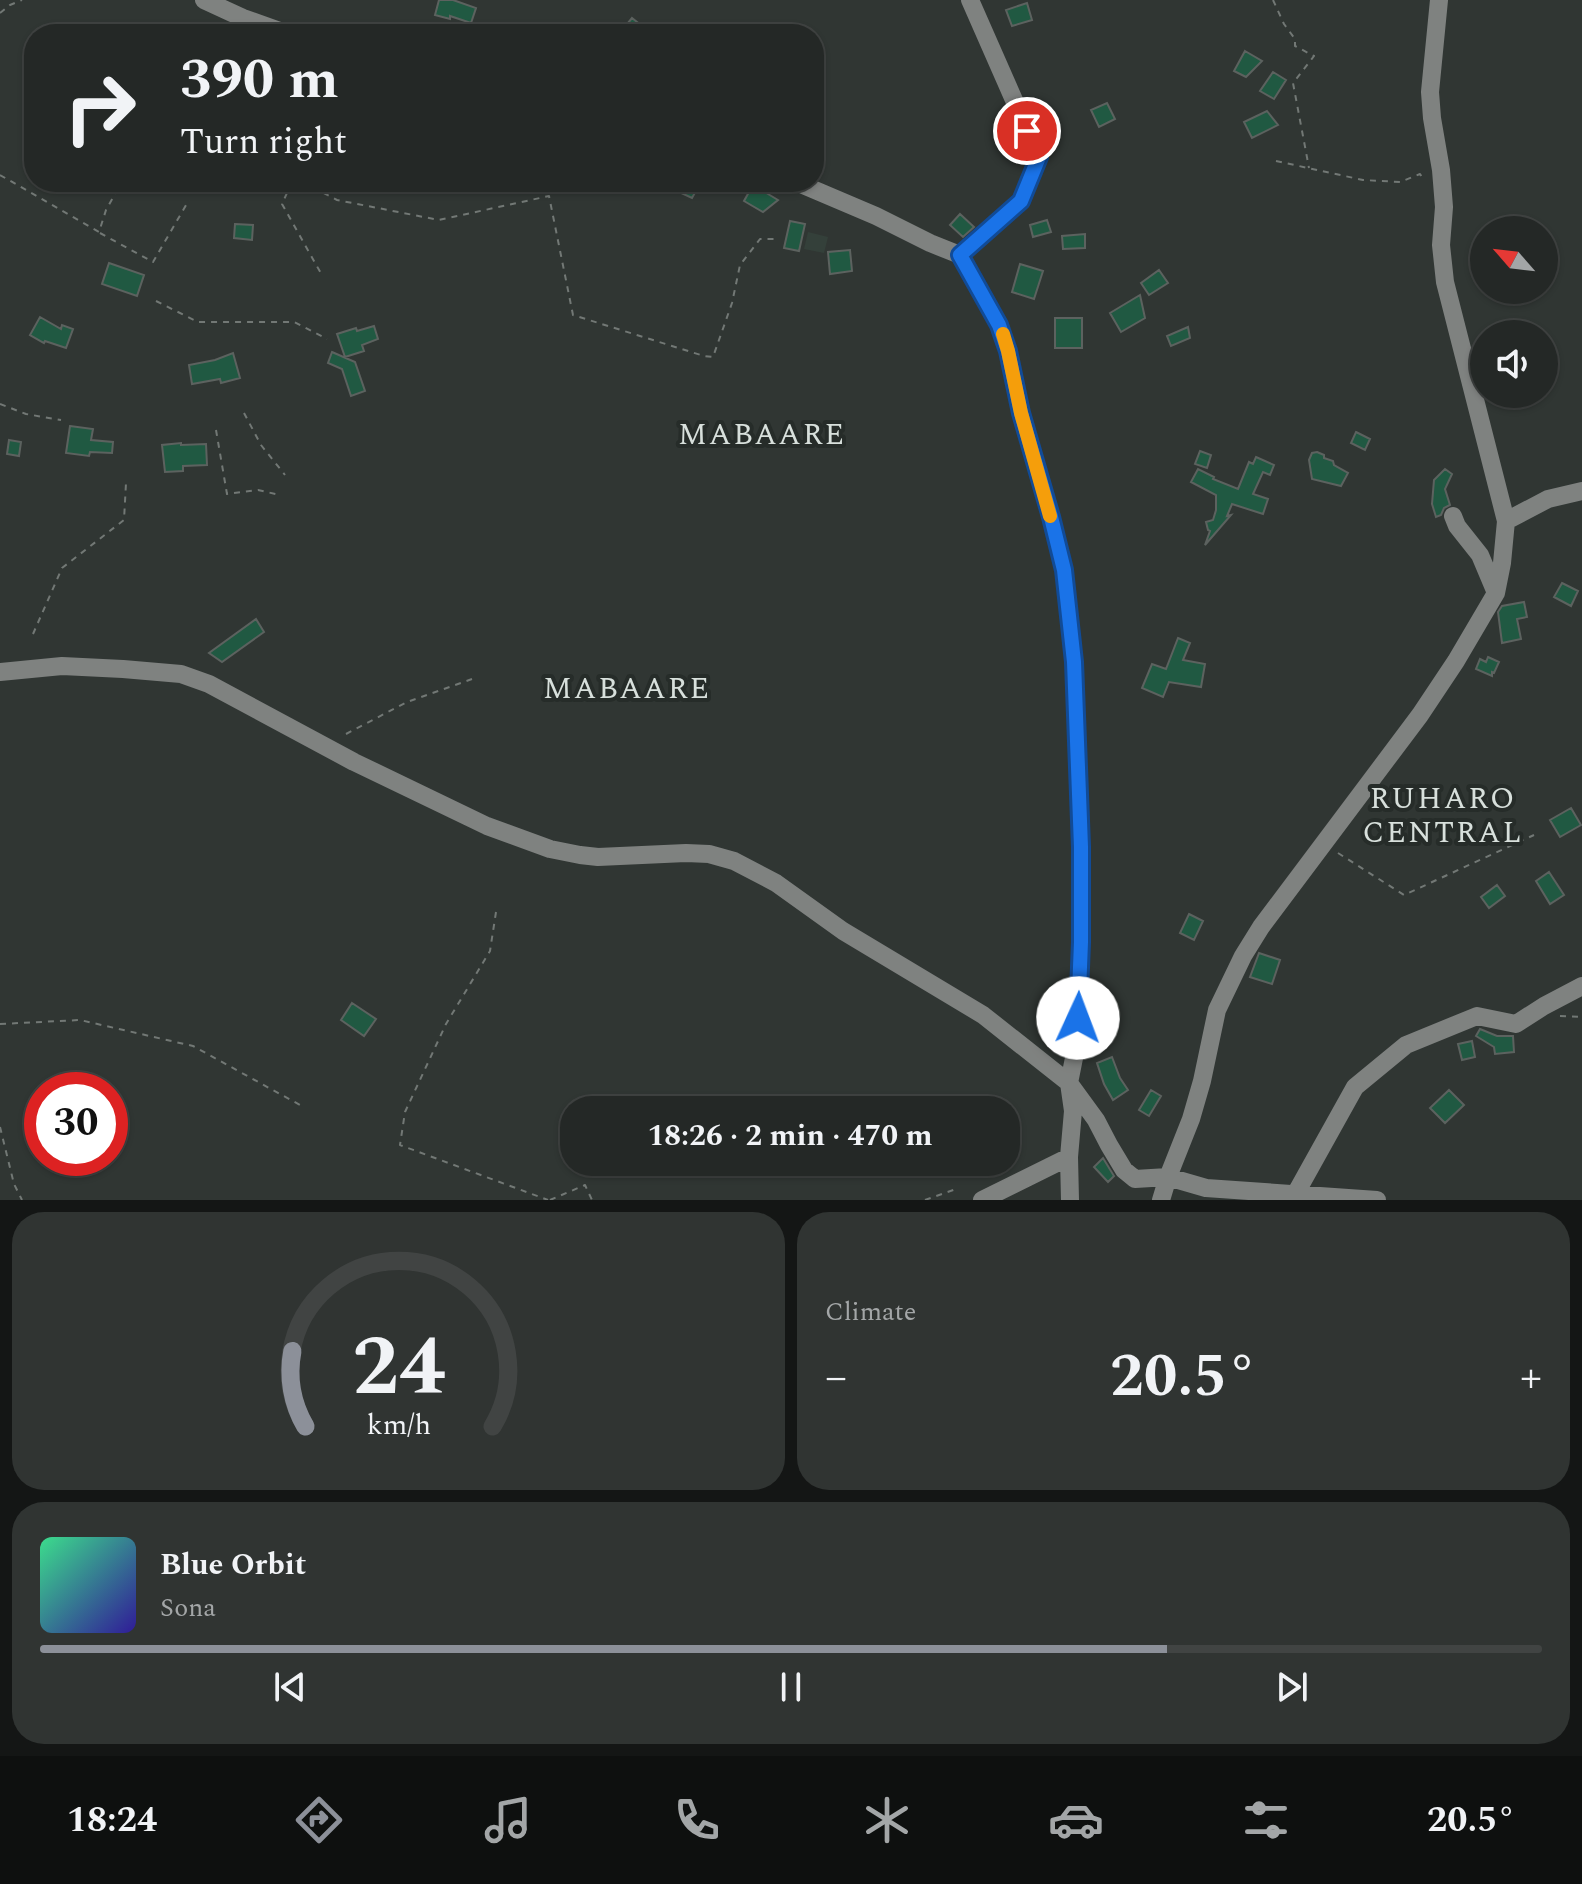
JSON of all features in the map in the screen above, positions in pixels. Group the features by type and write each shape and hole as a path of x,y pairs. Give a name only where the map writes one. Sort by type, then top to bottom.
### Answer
{"street":[{"path":"204,0 260,24"},
{"path":"960,255 1021,201 1039,157 970,0"},
{"path":"1161,1200 1191,1119 1217,1010 1243,956 1261,927 1420,715 1496,593 1506,521 1441,259 1444,207 1430,92 1439,0"},
{"path":"820,192 960,255 999,325 1051,517 1064,570 1074,662 1081,847 1077,1043 1069,1083 1073,1111 1069,1157 1070,1200"},
{"path":"1506,521 1548,499 1582,491"},
{"path":"1453,516 1457,526 1480,555 1496,593"},
{"path":"0,672 62,666 181,674 209,684 354,762 487,826 550,849 598,857 709,854 734,861 776,883 843,931 973,1008 1069,1083 1096,1120 1124,1170 1135,1179 1168,1177 1206,1188 1377,1200"},
{"path":"1296,1193 1355,1087 1406,1045 1477,1016 1516,1024 1582,986"},
{"path":"982,1200 1069,1157"}],"path":[{"path":"0,13 22,0"},
{"path":"1273,0 1295,39 1295,46 1314,56 1293,83 1309,168"},
{"path":"1276,161 1363,180 1400,182 1420,174 1428,186"},
{"path":"0,175 24,189"},
{"path":"30,192 153,262 189,200"},
{"path":"99,232 116,192"},
{"path":"287,192 282,204 323,277"},
{"path":"321,192 337,200 439,220 549,196 573,315 713,357 732,303 740,265 760,239 776,239"},
{"path":"156,301 198,322 294,322 327,339"},
{"path":"0,404 26,414 61,420"},
{"path":"244,413 261,445 285,475"},
{"path":"216,430 227,494 258,490 280,495"},
{"path":"33,634 62,568 124,520 126,483"},
{"path":"346,734 407,702 472,679"},
{"path":"1323,843 1404,895 1534,835"},
{"path":"496,912 490,951 446,1024 411,1099 405,1112 400,1145 549,1200 585,1185 592,1200"},
{"path":"0,1024 80,1020 193,1046 300,1105"},
{"path":"0,1127 14,1184 22,1200"},
{"path":"925,1200 956,1189"}],"shaded area":[{"path":"808,232 828,237 824,253 804,249"}],"building":[{"path":"439,0 453,0 476,8 471,23 435,15"},
{"path":"1027,3 1032,20 1012,26 1006,10"},
{"path":"1245,51 1262,61 1246,77 1234,71"},
{"path":"1273,72 1286,80 1274,99 1260,91"},
{"path":"1107,103 1115,119 1099,127 1091,110"},
{"path":"1267,111 1278,125 1252,138 1244,122"},
{"path":"679,192 695,192 692,198"},
{"path":"749,192 765,192 778,200 763,212 744,201"},
{"path":"960,214 974,227 963,237 950,225"},
{"path":"1047,220 1051,232 1033,237 1030,225"},
{"path":"790,221 805,224 799,251 784,248"},
{"path":"235,224 253,225 252,240 234,238"},
{"path":"1085,234 1085,248 1063,249 1062,236"},
{"path":"850,250 852,271 830,274 828,252"},
{"path":"109,263 144,275 137,296 102,284"},
{"path":"1020,264 1043,271 1034,299 1012,292"},
{"path":"1159,270 1168,283 1149,295 1141,283"},
{"path":"1140,295 1145,318 1121,332 1110,313"},
{"path":"40,317 61,329 62,325 73,329 66,348 44,343 30,335"},
{"path":"1055,318 1082,318 1082,348 1055,348"},
{"path":"374,326 378,339 362,345 364,351 345,357 337,334"},
{"path":"1188,327 1190,338 1171,346 1167,336"},
{"path":"332,352 355,362 365,391 351,396 342,369 328,363"},
{"path":"233,353 240,378 221,383 220,379 192,384 189,365"},
{"path":"70,426 93,429 91,440 113,442 112,453 90,452 89,456 66,453"},
{"path":"1356,432 1370,439 1365,450 1351,443"},
{"path":"9,440 21,442 19,456 7,454"},
{"path":"206,444 207,465 183,466 183,471 165,472 162,445"},
{"path":"1200,451 1211,455 1207,468 1195,464"},
{"path":"1317,452 1348,473 1341,486 1312,479 1309,460 1312,453"},
{"path":"1256,457 1274,465 1270,475 1263,472 1253,494 1268,499 1263,514 1232,504 1227,516 1231,515 1205,545 1210,531 1206,522 1213,520 1216,495 1191,482 1198,469 1238,489 1249,462 1253,464"},
{"path":"1445,469 1452,474 1445,489 1450,505 1436,517 1432,504 1434,480"},
{"path":"1562,583 1578,591 1571,606 1554,597"},
{"path":"1524,602 1527,617 1517,619 1521,639 1502,643 1498,612 1502,606"},
{"path":"256,619 264,632 222,662 209,653"},
{"path":"1178,638 1190,643 1183,660 1205,664 1201,687 1169,682 1163,697 1142,688 1152,664 1166,669"},
{"path":"1488,657 1499,662 1492,676 1476,669 1480,659 1486,662"},
{"path":"1571,808 1581,825 1560,837 1550,820"},
{"path":"1549,872 1564,895 1550,904 1536,881"},
{"path":"1497,885 1505,896 1489,908 1481,897"},
{"path":"1189,914 1203,921 1194,940 1180,933"},
{"path":"1259,953 1280,960 1272,984 1250,977"},
{"path":"352,1003 376,1019 364,1036 341,1020"},
{"path":"1480,1029 1497,1036 1513,1036 1514,1052 1495,1054 1494,1047 1476,1036"},
{"path":"1472,1041 1475,1057 1462,1060 1458,1044"},
{"path":"1112,1057 1128,1090 1113,1100 1097,1063"},
{"path":"1151,1090 1161,1096 1149,1116 1139,1110"},
{"path":"1449,1090 1464,1105 1445,1123 1430,1108"},
{"path":"1103,1158 1114,1176 1108,1182 1094,1167"}],"slow traffic":[{"path":"1003,334 1050,516"}],"district":[{"name":"MABAARE","path":"762,435"},
{"name":"MABAARE","path":"627,689"},
{"name":"RUHARO CENTRAL","path":"1443,816"}],"route":[{"path":"1027,131 1039,157 1021,201 960,255 999,325 1008,351 1021,413 1064,570 1074,662 1081,847 1078,1018"}]}
